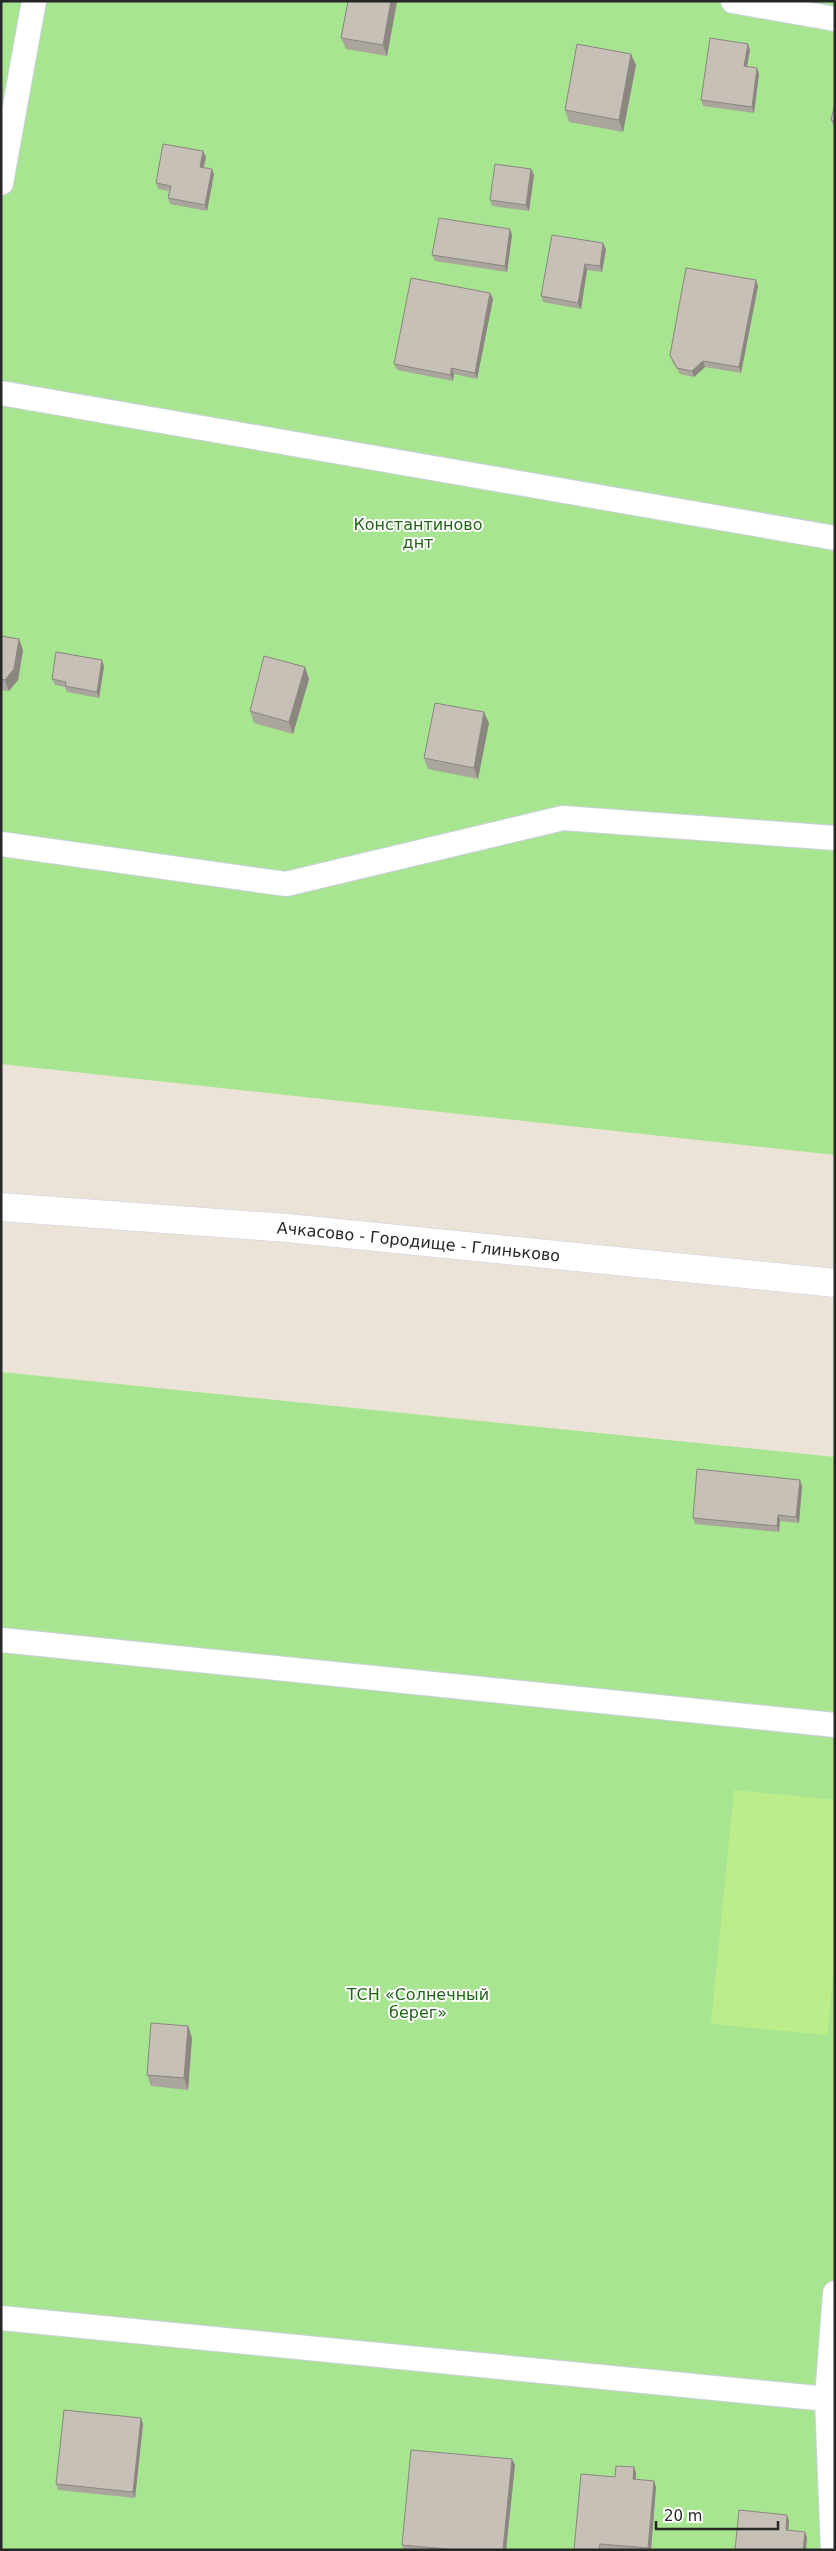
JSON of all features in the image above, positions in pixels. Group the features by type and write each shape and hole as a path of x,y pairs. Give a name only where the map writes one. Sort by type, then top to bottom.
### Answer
{"street":[{"name":"Ачкасово - Городище - Глиньково","path":"1,1207 288,1228 835,1283"}],"lane":[{"path":"1,183 34,1"},
{"path":"733,1 835,19"},
{"path":"1,394 835,538"},
{"path":"1,844 286,884 563,818 835,838"},
{"path":"1,1640 835,1725"},
{"path":"833,2550 826,2399 835,2293"},
{"path":"1,2318 826,2399"}],"green space":[{"name":"Константиново днт","path":"1,1 835,1 835,1155 1,1064"},
{"name":"ТСН «Солнечный берег»","path":"1,1372 835,1457 835,2550 1,2550"},
{"path":"734,1790 835,1800 835,1957 827,2035 711,2024"}],"building":[{"path":"348,1 391,1 383,45 341,38"},
{"path":"710,38 748,44 744,66 757,68 752,107 701,100"},
{"path":"577,44 631,54 619,120 565,110"},
{"path":"835,103 835,121 831,120"},
{"path":"163,144 203,151 200,167 212,169 205,205 168,198 171,186 156,183"},
{"path":"495,164 531,169 526,205 490,200"},
{"path":"439,218 510,229 505,266 432,255"},
{"path":"552,235 603,243 600,266 585,264 578,303 541,296"},
{"path":"686,268 756,280 739,367 703,361 692,371 677,368 670,355"},
{"path":"411,278 490,293 475,373 451,368 451,375 394,364"},
{"path":"1,636 19,639 14,669 5,680 1,679"},
{"path":"56,652 102,660 97,692 65,686 66,682 52,679"},
{"path":"264,656 305,667 289,722 250,711"},
{"path":"435,703 484,712 474,768 424,758"},
{"path":"697,1469 800,1480 796,1517 778,1515 777,1526 693,1518"},
{"path":"151,2023 188,2026 184,2078 147,2075"},
{"path":"64,2410 141,2418 133,2492 56,2484"},
{"path":"411,2450 512,2459 503,2550 458,2550 402,2545"},
{"path":"616,2466 634,2467 633,2479 654,2481 648,2548 600,2544 599,2550 574,2550 581,2474 615,2477"},
{"path":"739,2510 787,2515 786,2530 805,2532 803,2550 735,2550"}]}
